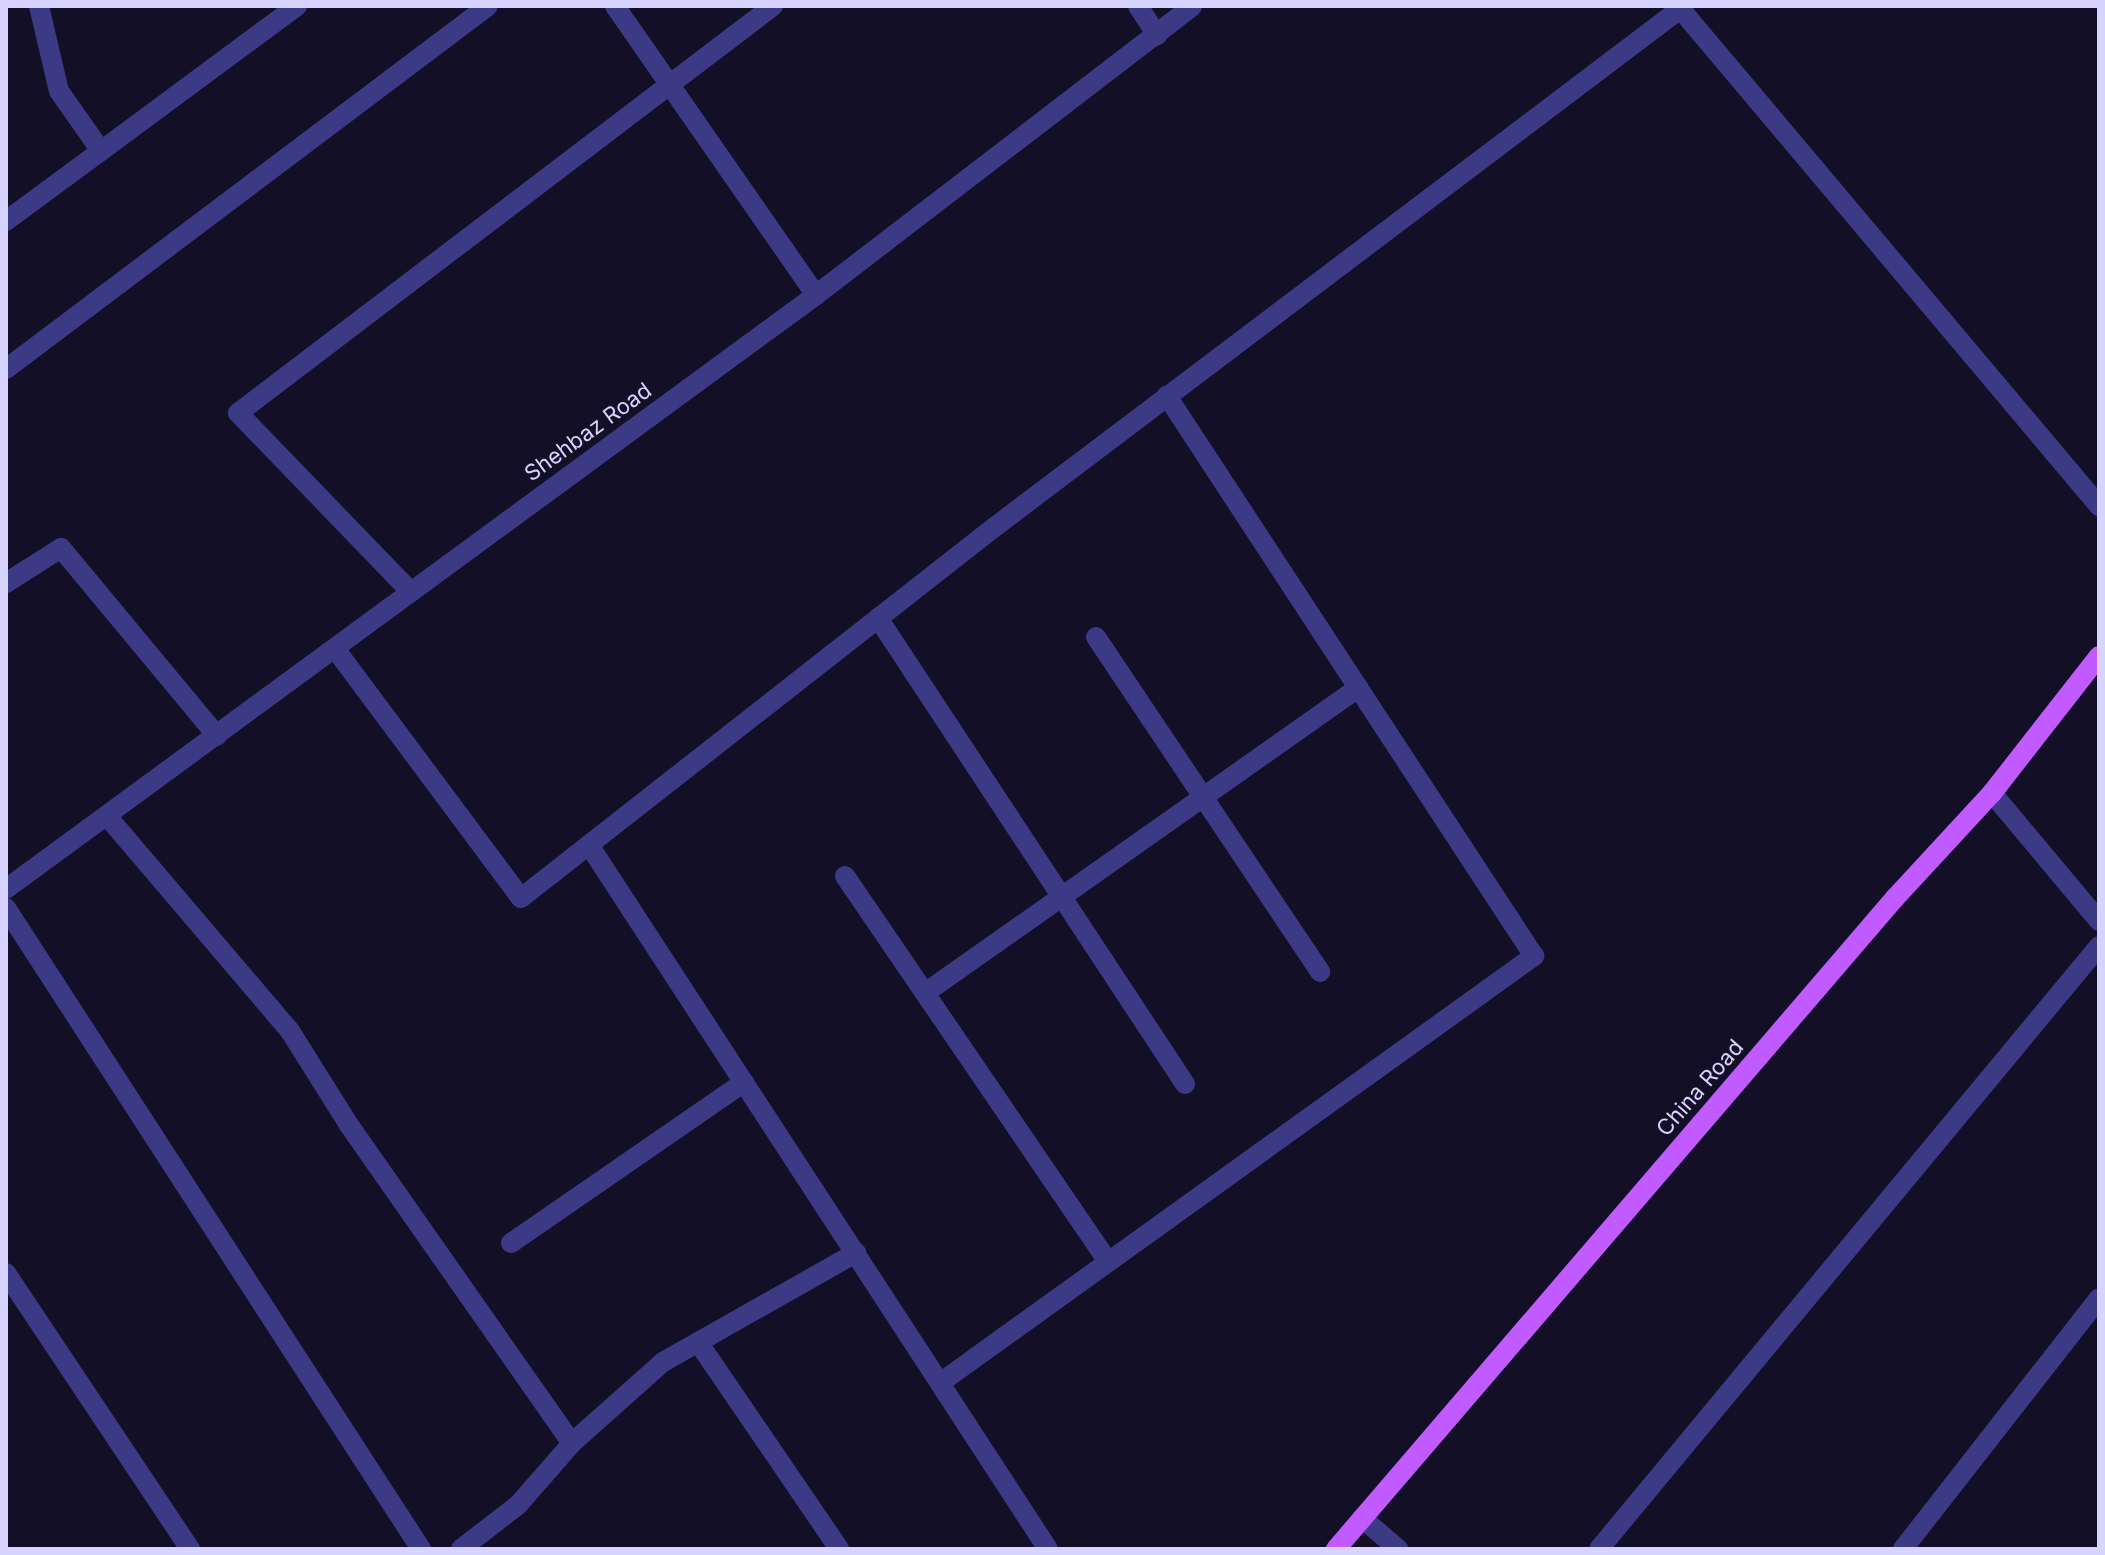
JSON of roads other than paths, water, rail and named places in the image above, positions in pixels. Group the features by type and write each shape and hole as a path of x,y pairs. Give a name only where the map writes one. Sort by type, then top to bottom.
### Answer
{"main road":[{"name":"China Road","path":"1336,1549 1895,898 1992,793 2099,656"}],"street":[{"path":"39,6 59,91 101,151"},
{"path":"6,221 297,6"},
{"path":"6,369 488,6"},
{"path":"615,6 816,295"},
{"path":"411,592 238,413 672,87 773,6"},
{"path":"1138,6 1157,35"},
{"name":"Shehbaz Road","path":"6,889 336,650 816,295 1192,6"},
{"path":"336,650 521,898 878,618 1679,7 2099,506"},
{"path":"940,1383 1534,956 1167,396"},
{"path":"6,583 61,548 217,736"},
{"path":"878,618 1185,1084"},
{"path":"1096,637 1320,972"},
{"path":"925,993 1358,688"},
{"path":"1992,793 2099,921"},
{"path":"107,816 290,1031 349,1125 572,1443"},
{"path":"589,845 940,1383 1041,1546"},
{"path":"845,876 1108,1262"},
{"path":"6,908 421,1549"},
{"path":"1599,1549 2099,946"},
{"path":"511,1243 744,1082"},
{"path":"461,1549 518,1505 572,1443 663,1362 856,1253"},
{"path":"6,1273 190,1549"},
{"path":"1903,1549 2099,1298"},
{"path":"698,1342 839,1549"},
{"path":"1362,1518 1398,1549"}]}
